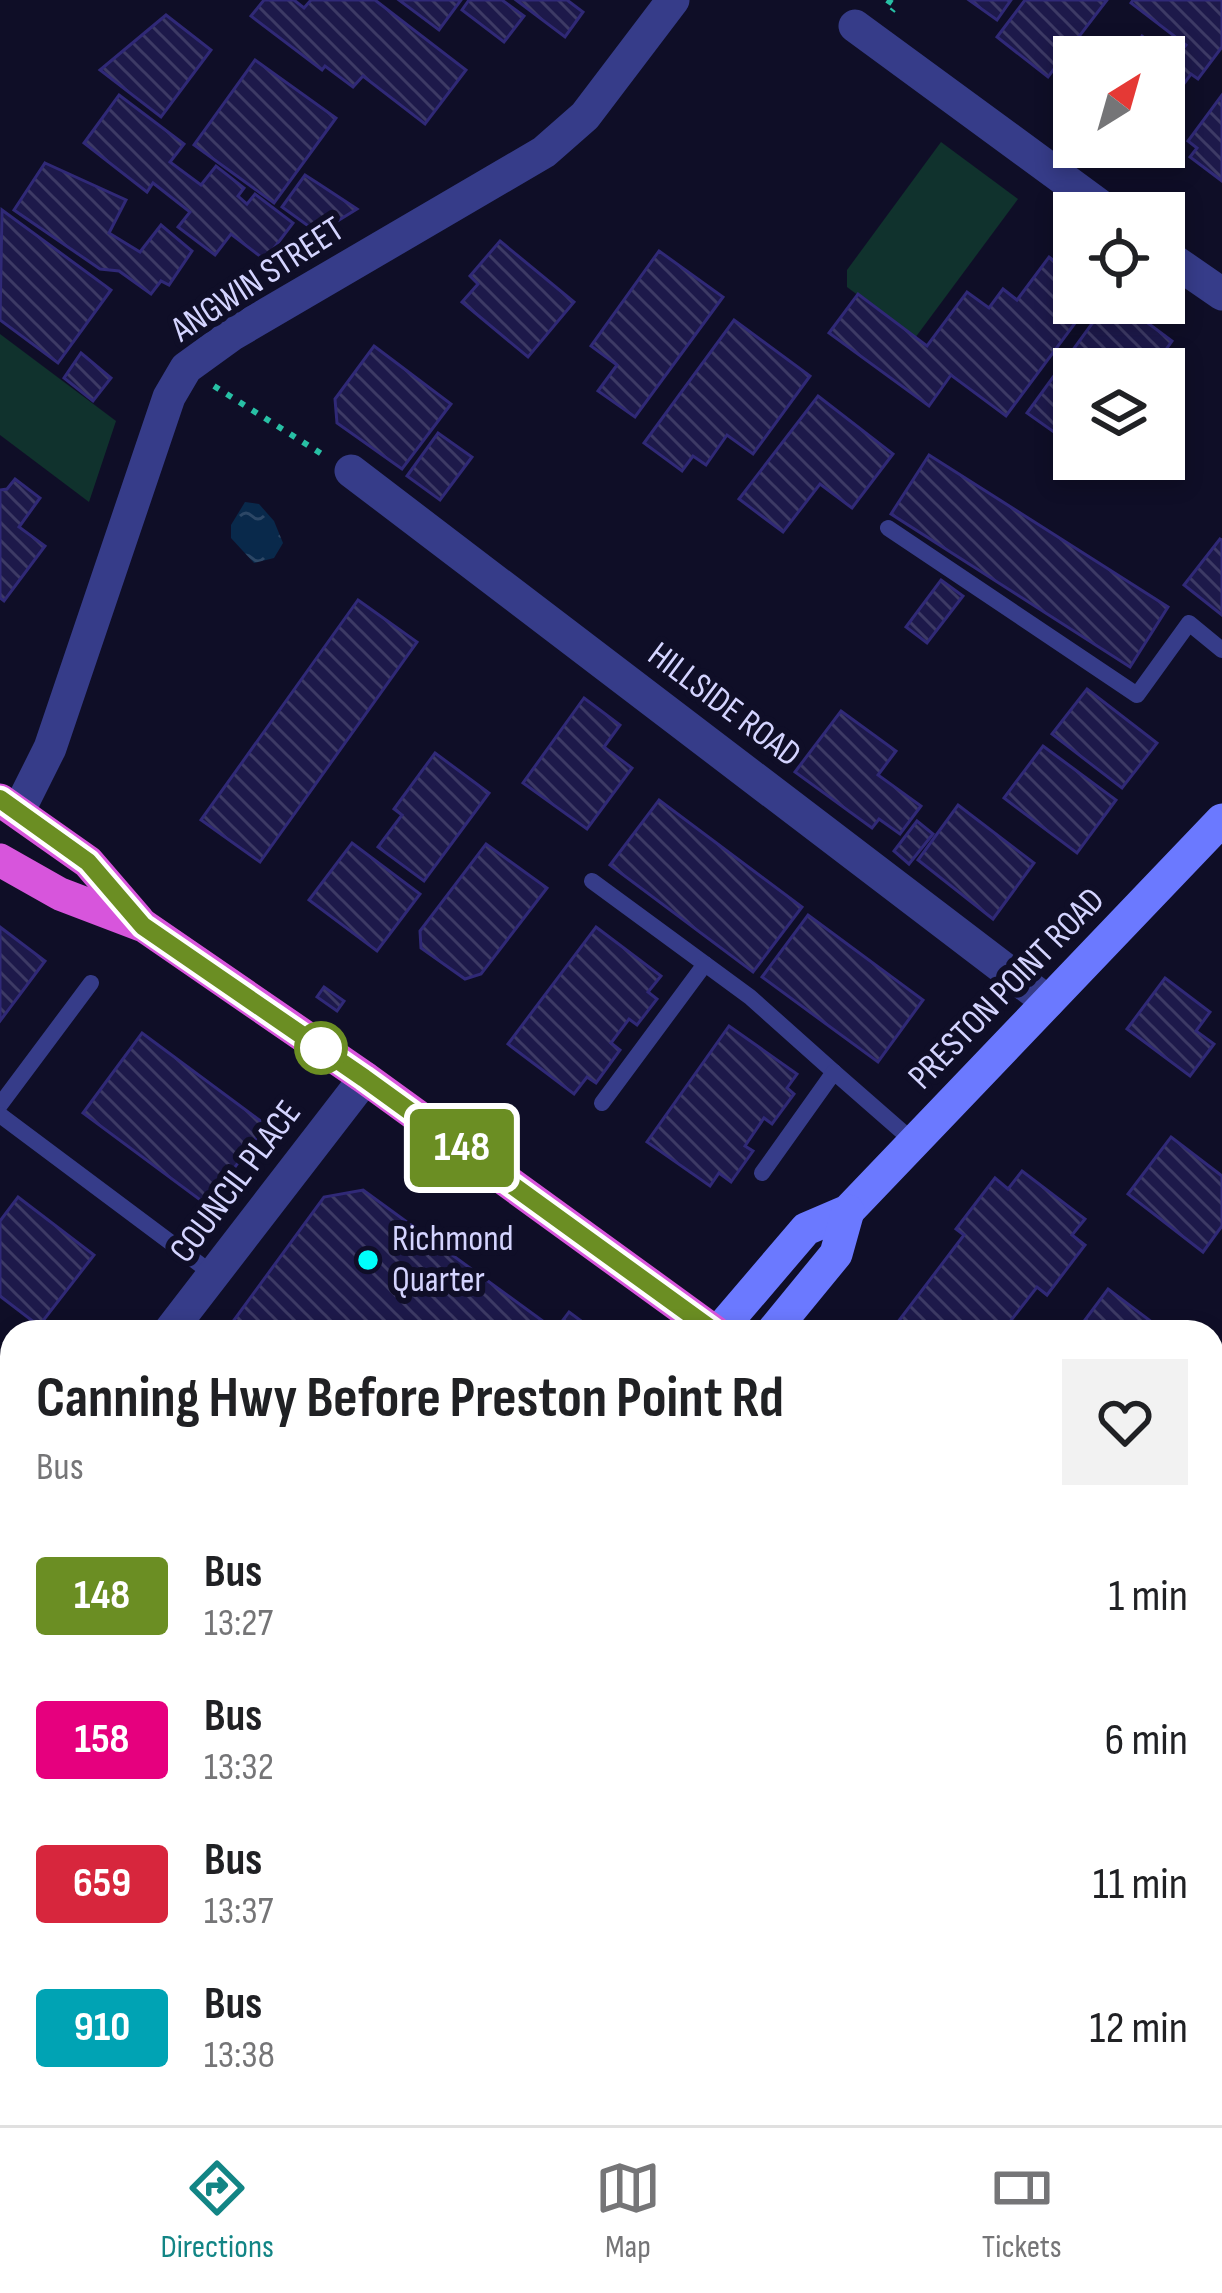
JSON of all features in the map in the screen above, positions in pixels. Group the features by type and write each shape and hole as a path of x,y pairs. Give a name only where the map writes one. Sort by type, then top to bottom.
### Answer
{"highway":[{"path":"9,806 88,862 143,926"},
{"path":"0,860 60,894 143,926 700,1320"}],"main road":[{"name":"PRESTON POINT ROAD","path":"727,1320 806,1228 848,1211 1222,820"},
{"name":"PRESTON POINT ROAD","path":"782,1320 836,1254 848,1211"}],"street":[{"name":"ANGWIN STREET","path":"9,806 50,748 156,429 186,368 223,340 544,152 585,116 673,0"},
{"path":"855,26 1081,192"},
{"path":"1185,268 1222,294"},
{"name":"HILLSIDE ROAD","path":"351,471 1048,1002"},
{"name":"COUNCIL PLACE","path":"184,1320 364,1078"}],"lane":[{"path":"888,528 1137,695 1189,623 1222,650"},
{"path":"592,881 750,997 914,1142"},
{"path":"602,1103 705,964"},
{"path":"0,1106 91,983"},
{"path":"762,1172 835,1072"},
{"path":"0,1115 214,1275"}],"path":[{"path":"186,368 351,471"}],"green space":[{"path":"941,142 1018,199 915,338 847,287 847,270"},
{"path":"0,334 116,421 89,502 0,435"}],"water":[{"path":"245,502 259,504 274,521 283,543 274,558 254,563 231,538 231,525"}],"building":[{"path":"264,0 294,0 304,8 311,0 375,0 466,70 425,124 363,76 353,87 325,66 322,70 251,16"},
{"path":"399,0 461,0 439,30"},
{"path":"469,0 502,0 524,16 504,42 462,10"},
{"path":"516,0 567,0 583,12 565,37"},
{"path":"969,0 1011,0 997,20"},
{"path":"1025,0 1107,0 1079,36 1053,36 1053,70 1048,77 997,37"},
{"path":"1222,0 1222,47 1198,79 1191,74 1185,82 1185,36 1174,36 1131,3"},
{"path":"166,15 211,50 161,117 100,70"},
{"path":"255,60 336,118 274,203 194,145"},
{"path":"119,95 184,144 170,162 201,185 216,166 244,188 238,196 247,204 255,194 293,223 265,260 231,234 215,255 178,227 190,212 153,183 147,192 84,143"},
{"path":"1222,95 1222,181 1190,157 1197,148 1188,141"},
{"path":"45,163 126,200 109,233 140,252 161,225 192,251 169,285 161,281 151,294 119,271 100,269 14,210"},
{"path":"305,175 357,209 318,233 282,207"},
{"path":"2,210 111,290 58,363 0,320"},
{"path":"500,241 574,302 528,357 462,302 478,284 470,276"},
{"path":"659,251 723,297 635,417 598,391 617,365 591,346"},
{"path":"1049,257 1053,260 1053,324 1074,324 1006,416 951,375 929,406 829,333 858,294 927,346 967,292 989,308 1003,289 1017,300"},
{"path":"734,320 810,376 753,454 727,435 706,465 693,456 682,471 644,443"},
{"path":"1092,324 1149,324 1172,341 1167,348 1074,348"},
{"path":"374,346 451,404 402,469 337,423 335,399"},
{"path":"81,353 111,378 93,401 64,378"},
{"path":"1053,377 1053,431 1027,413"},
{"path":"818,396 893,454 852,508 820,484 783,532 739,499"},
{"path":"438,433 472,457 440,500 407,476"},
{"path":"929,455 1168,607 1130,667 891,514"},
{"path":"15,479 40,498 19,527 45,546 4,601 0,598 0,490"},
{"path":"1222,540 1222,615 1184,585"},
{"path":"941,580 963,596 927,643 906,627"},
{"path":"358,600 417,642 260,862 201,820"},
{"path":"1087,689 1157,743 1122,788 1052,734"},
{"path":"584,698 620,725 604,747 632,768 587,829 523,783"},
{"path":"841,711 896,751 878,775 921,806 900,834 879,819 872,828 795,772"},
{"path":"1043,746 1116,800 1077,853 1004,798"},
{"path":"435,753 489,793 424,881 378,847 402,815 394,809"},
{"path":"659,800 802,907 753,972 610,865"},
{"path":"958,805 1034,863 993,919 918,860"},
{"path":"917,821 933,834 909,864 894,851"},
{"path":"352,843 420,894 377,951 309,900"},
{"path":"486,844 547,888 481,974 465,979 421,948 420,931"},
{"path":"808,915 923,1000 878,1062 762,977"},
{"path":"0,927 45,961 0,1021"},
{"path":"596,927 661,976 648,992 657,999 637,1025 629,1019 611,1043 620,1050 596,1083 587,1077 574,1094 508,1044"},
{"path":"1165,978 1210,1012 1196,1031 1214,1044 1190,1076 1127,1029"},
{"path":"324,987 344,1001 337,1011 317,997"},
{"path":"729,1026 797,1074 787,1088 794,1094 772,1124 764,1118 745,1146 753,1151 731,1182 719,1173 710,1186 647,1142"},
{"path":"142,1033 266,1125 207,1205 83,1113"},
{"path":"1171,1137 1222,1176 1222,1226 1203,1252 1128,1194"},
{"path":"1022,1171 1085,1219 1072,1235 1085,1245 1047,1295 1037,1287 1011,1320 899,1320 964,1235 956,1229 995,1178 1008,1189"},
{"name":"Richmond Quarter","path":"363,1190 541,1320 234,1320 324,1197"},
{"path":"18,1197 94,1255 44,1320 31,1320 0,1296 0,1221"},
{"path":"1108,1289 1149,1320 1085,1320"}],"bus line":[{"name":"148","path":"0,799 88,862 143,926 364,1078 698,1320"}],"place":[{"name":"Richmond Quarter","path":"368,1260"}]}
